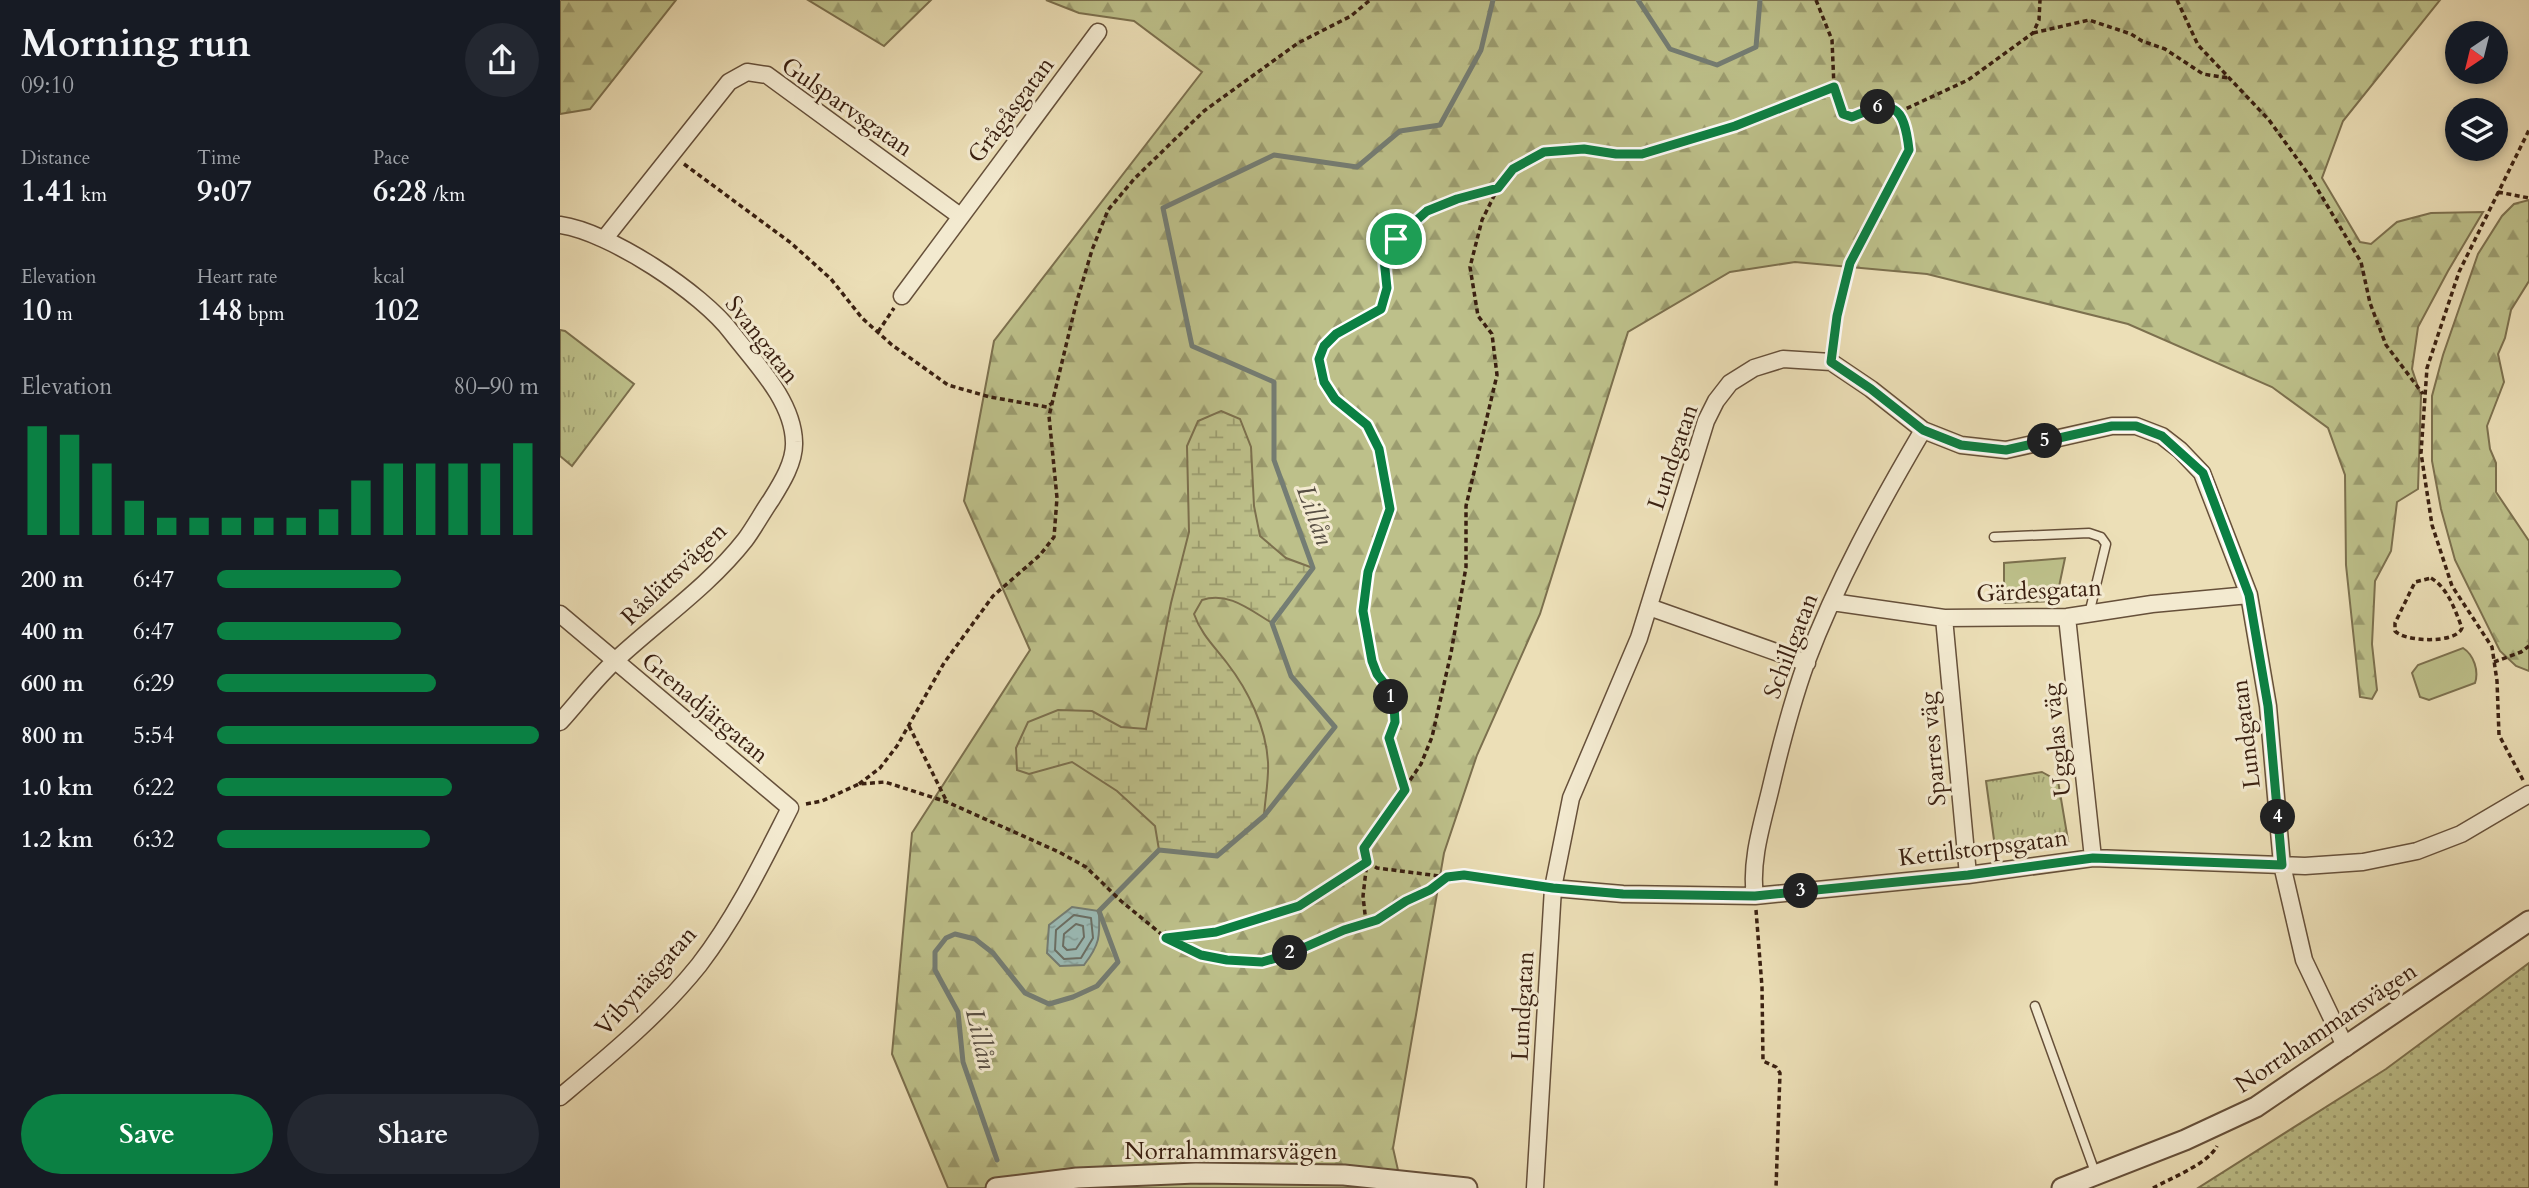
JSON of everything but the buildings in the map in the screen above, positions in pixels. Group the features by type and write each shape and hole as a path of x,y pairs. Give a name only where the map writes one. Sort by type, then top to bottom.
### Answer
{"street":[{"name":"Grågåsgatan","path":"902,296 1098,32"},
{"name":"Gulsparvsgatan","path":"605,238 729,82 747,72 767,75 960,216"},
{"name":"Svangatan","path":"560,225 605,238 693,293 727,327 784,406 795,443"},
{"name":"Lundgatan","path":"1535,1188 1553,888 1571,798 1639,638 1706,421 1716,401 1730,383 1754,369 1783,359 1831,362 1923,430 1961,445 2006,450 2112,426 2136,426 2162,436 2203,473 2249,595 2268,706 2282,865 2304,960 2346,1048"},
{"name":"Schillgatan","path":"1755,896 1752,877 1767,804 1786,724 1807,663 1832,602 1872,518 1923,430"},
{"name":"Råslättsvägen","path":"560,722 614,661 702,585 745,540 791,463 795,443"},
{"name":"Gärdesgatan","path":"1832,602 1944,618 2067,617 2152,604 2249,595"},
{"path":"1649,607 1807,663"},
{"name":"Grenadjärgatan","path":"560,614 790,808"},
{"name":"Ugglas väg","path":"2067,617 2093,858"},
{"name":"Sparres väg","path":"1944,618 1968,875"},
{"name":"Kettilstorpsgatan","path":"1553,888 1623,894 1755,896 1968,875 2093,858 2305,866 2363,862 2417,851 2461,834 2526,787"},
{"name":"Vibynäsgatan","path":"560,1097 638,1031 699,965 749,889 790,808"},
{"name":"Norrahammarsvägen","path":"2063,1188 2185,1140 2256,1107 2346,1048 2529,920"},
{"name":"Norrahammarsvägen","path":"996,1188 1077,1178 1196,1173 1344,1175 1467,1188"}],"lane":[{"path":"1994,537 2089,533 2101,537 2106,544 2089,614"},
{"path":"2035,1006 2096,1175"}],"path":[{"path":"790,808 822,800 859,784 880,768 971,624 993,596 1040,555 1054,537 1058,506 1049,416 1079,293 1108,211 1135,178 1204,111 1298,43 1351,16 1370,0"},
{"path":"1816,0 1832,40 1834,87 1843,114 1852,117 1882,106 1891,107 1899,112 1907,131 1909,150 1850,263 1837,316 1831,362"},
{"path":"2033,33 2039,20 2040,0"},
{"path":"2177,0 2198,45 2269,120 2309,174 2361,262 2370,303 2386,345 2424,395"},
{"path":"1899,112 1968,80 2033,33 2090,20 2165,49 2203,75 2230,79"},
{"path":"1366,923 1363,896 1367,862 1364,848 1421,764 1432,737 1451,653 1466,567 1466,506 1497,375 1492,334 1478,316 1470,267 1482,220 1498,188 1513,169 1544,152 1584,149 1616,154 1642,154 1735,126 1834,87"},
{"path":"2526,787 2499,735 2492,647 2452,586 2432,525 2421,453 2427,368 2459,272 2529,130"},
{"path":"672,155 791,243 831,279 862,318 892,345 947,385 990,397 1047,407 1053,401"},
{"path":"1405,790 1389,738 1395,722 1394,705 1372,661 1363,611 1368,572 1390,509 1379,449 1367,425 1335,399 1324,382 1319,359 1324,346 1336,334 1381,309 1387,288 1383,250 1427,211 1457,199 1498,188"},
{"path":"2498,192 2529,198"},
{"path":"878,332 902,296"},
{"path":"2431,578 2442,587 2459,622 2460,632 2446,638 2399,636 2395,631 2395,623 2416,582 2423,579 2431,578"},
{"path":"2494,662 2521,652 2529,646"},
{"path":"909,726 947,802"},
{"path":"859,784 885,782 947,802 1059,852 1086,867 1121,901 1166,938 1201,955 1227,960 1262,962 1287,955 1377,920 1406,901 1430,890 1447,877"},
{"path":"1367,862 1377,868 1447,877 1464,875 1553,888"},
{"path":"1166,938 1216,932 1299,906 1367,862"},
{"path":"1755,896 1762,987 1763,1061 1776,1067 1780,1073 1776,1188"},
{"path":"2153,1188 2205,1160 2214,1152 2221,1138"}],"green space":[{"path":"560,0 676,0 590,109 560,114"},
{"path":"808,0 931,0 884,46"},
{"path":"1046,0 2440,0 2343,121 2322,178 2360,242 2371,244 2397,222 2431,213 2483,212 2418,327 2412,369 2421,396 2418,489 2397,502 2391,551 2375,581 2372,644 2377,690 2372,699 2360,697 2346,565 2345,475 2328,428 2272,387 2128,324 1927,274 1795,262 1730,272 1628,332 1540,614 1477,755 1444,853 1393,1148 1402,1188 948,1188 892,1054 912,833 1030,650 964,501 994,341 1202,72 1134,21 1079,13"},
{"path":"2529,200 2529,281 2511,310 2505,338 2498,354 2504,382 2487,426 2490,449 2496,463 2496,492 2529,541 2529,671 2516,666 2500,651 2455,560 2432,461 2432,396 2443,355 2478,254 2502,216 2514,204"},
{"path":"560,330 565,331 634,384 572,466 560,456"},
{"path":"1221,411 1240,419 1251,447 1254,506 1260,536 1286,558 1313,568 1272,623 1238,603 1221,598 1202,600 1194,614 1204,634 1249,697 1260,722 1267,749 1264,816 1217,856 1159,850 1155,826 1117,791 1072,762 1029,774 1017,770 1016,748 1028,722 1058,710 1092,711 1121,727 1146,729 1171,603 1189,532 1187,446 1198,421"},
{"path":"2065,558 2056,601 2004,603 2004,563"},
{"path":"2463,648 2475,664 2475,683 2429,700 2420,697 2412,673 2418,665"},
{"path":"2042,772 2058,781 2069,846 1983,855 1982,850 1995,847 1986,781"},
{"path":"2529,963 2529,1188 2198,1188 2386,1069"}],"water":[{"path":"1072,907 1099,911 1098,940 1084,965 1060,966 1047,953 1049,925"}],"waterway":[{"name":"Lillån","path":"997,1160 963,1062 958,1012 935,970 935,952 946,938 955,934 975,939 993,953 1025,993 1049,1004 1097,986 1118,962 1099,911 1159,850 1217,856 1264,816 1335,727 1291,676 1272,623 1313,568 1274,460 1274,382 1192,346 1163,208 1274,155 1357,167 1400,131 1440,125 1481,50 1493,0"},
{"name":"Lillån","path":"1638,0 1670,49 1717,65 1756,47 1760,0"}],"route":[{"path":"1834,87 1843,114 1852,117 1882,106 1899,112 1907,131 1909,150 1850,263 1837,316 1831,362 1923,430 1961,445 2006,450 2074,433 2112,426 2136,426 2162,436 2203,473 2249,595 2268,706 2282,865 2093,858 1968,875 1755,896 1623,894 1553,888 1464,875 1447,877 1430,890 1406,901 1377,920 1262,962 1201,955 1166,938 1216,932 1299,906 1367,862 1364,848 1405,790 1389,738 1395,722 1394,705 1372,661 1364,627 1363,611 1368,572 1390,509 1379,449 1367,425 1350,414 1335,399 1324,382 1319,359 1324,346 1336,334 1381,309 1387,288 1383,250 1396,239 1427,211 1457,199 1498,188 1513,169 1544,152 1584,149 1616,154 1642,154 1735,126 1834,87"}]}
